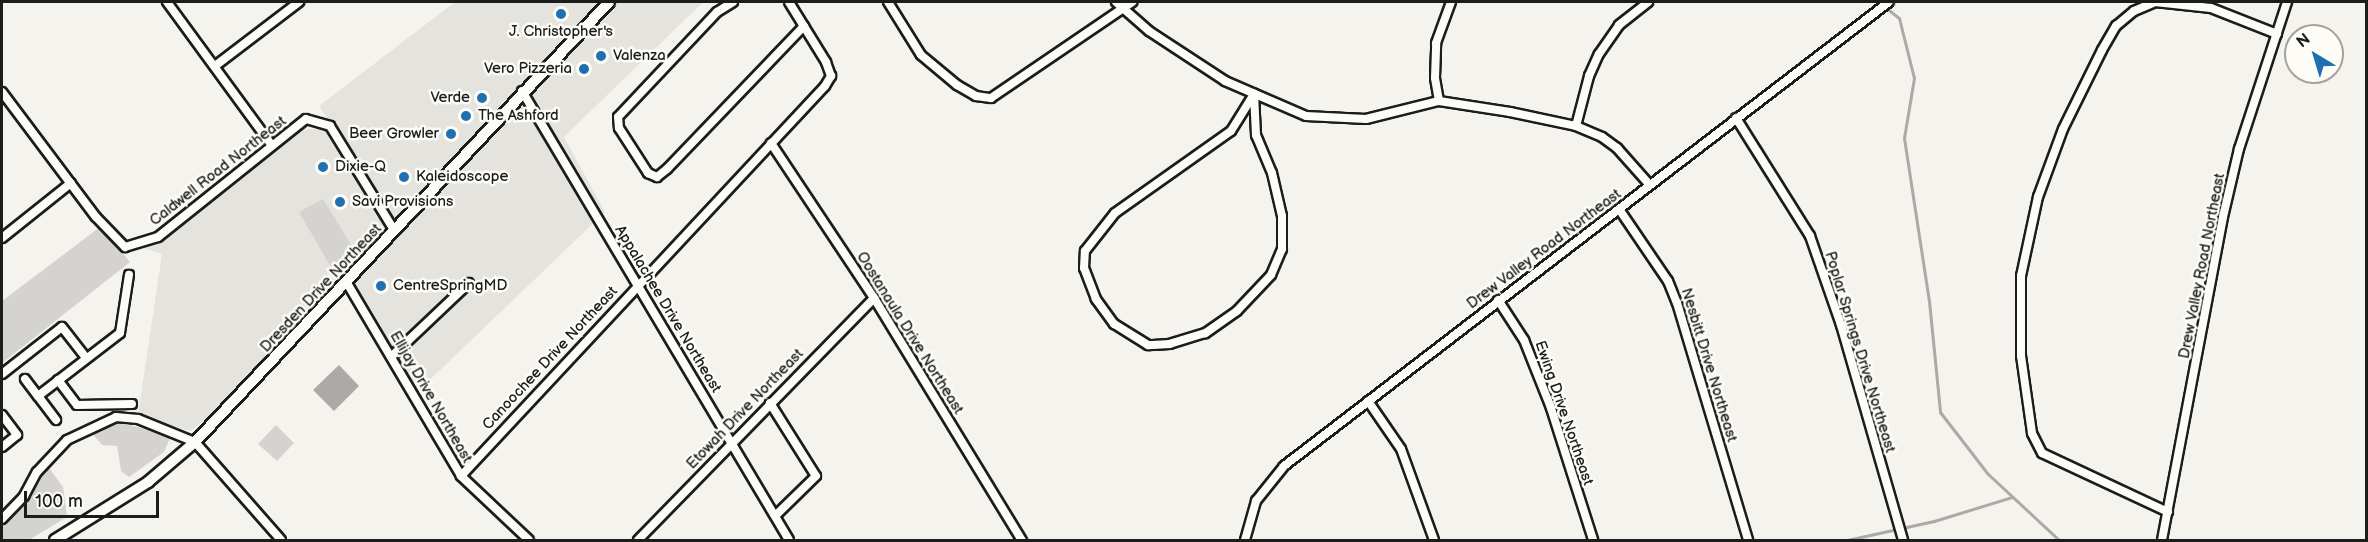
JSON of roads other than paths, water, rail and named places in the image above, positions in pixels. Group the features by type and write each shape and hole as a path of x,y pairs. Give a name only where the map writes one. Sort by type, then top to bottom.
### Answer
{"street":[{"path":"167,2 271,144"},
{"path":"215,66 299,2"},
{"name":"Dresden Drive Northeast","path":"55,540 148,482 195,442 347,283 522,91 609,2"},
{"path":"733,2 722,4 618,117 619,128 648,173 657,177 667,169 804,26 789,2"},
{"path":"888,2 921,55 957,85 976,96 991,98 1119,5 1132,2"},
{"path":"1439,101 1435,78 1436,43 1451,2"},
{"path":"1576,126 1589,76 1599,54 1619,25 1648,2"},
{"name":"Drew Valley Road Northeast","path":"1245,540 1256,501 1269,480 1498,300 1889,2"},
{"path":"2168,512 2042,453 2032,433 2021,356 2021,276 2038,198 2063,129 2097,60 2116,26 2134,11 2155,2 2211,8 2277,34"},
{"name":"Drew Valley Road Northeast","path":"2162,540 2223,217 2240,149 2287,2"},
{"path":"1119,5 1183,55 1254,94 1306,116 1338,120 1366,119 1439,101 1576,126 1617,148 1649,184"},
{"name":"Canoochee Drive Northeast","path":"461,476 638,283 809,103 831,76 804,26"},
{"name":"Appalachee Drive Northeast","path":"522,91 789,540"},
{"name":"Caldwell Road Northeast","path":"2,92 116,242 125,247 140,245 158,237 271,144 306,119 327,123 394,230"},
{"path":"1254,94 1256,135 1272,173 1282,216 1282,249 1271,275 1244,304 1205,333 1170,344 1148,345 1114,324 1095,299 1084,268 1085,251 1115,213 1231,130 1254,94"},
{"name":"Poplar Springs Drive Northeast","path":"1736,118 1810,236 1838,316 1903,540"},
{"name":"Oostanaula Drive Northeast","path":"771,143 874,298 1022,540"},
{"path":"2,238 71,183"},
{"name":"Nesbitt Drive Northeast","path":"1619,209 1668,281 1677,303 1748,540"},
{"path":"38,396 120,333 129,275"},
{"name":"Ellijay Drive Northeast","path":"347,283 461,476 500,517 529,540"},
{"path":"392,356 469,283"},
{"name":"Etowah Drive Northeast","path":"638,540 731,442 874,298"},
{"name":"Ewing Drive Northeast","path":"1498,300 1524,340 1551,408 1593,540"},
{"path":"2,374 62,327 86,358"},
{"path":"25,379 56,420"},
{"path":"58,380 77,405 132,404"},
{"path":"1368,401 1401,449 1434,540"},
{"path":"770,403 816,476 775,516"},
{"path":"2,416 17,435 2,447"},
{"path":"2,519 24,496 51,455 94,424 116,417 138,419 195,442 281,540"}],"waterway":[{"path":"1879,2 1899,18 1914,78 1904,138 1929,301 1940,412 1988,474 2059,540"},
{"path":"1847,540 1934,521 2012,497"}],"place":[{"name":"J. Christopher's","path":"561,14"},
{"name":"Valenza","path":"601,56"},
{"name":"Vero Pizzeria","path":"584,69"},
{"name":"Verde","path":"482,98"},
{"name":"The Ashford","path":"466,116"},
{"name":"Beer Growler","path":"451,134"},
{"name":"Dixie-Q","path":"323,167"},
{"name":"Kaleidoscope","path":"404,177"},
{"name":"Savi Provisions","path":"340,202"},
{"name":"CentreSpringMD","path":"381,286"}]}
